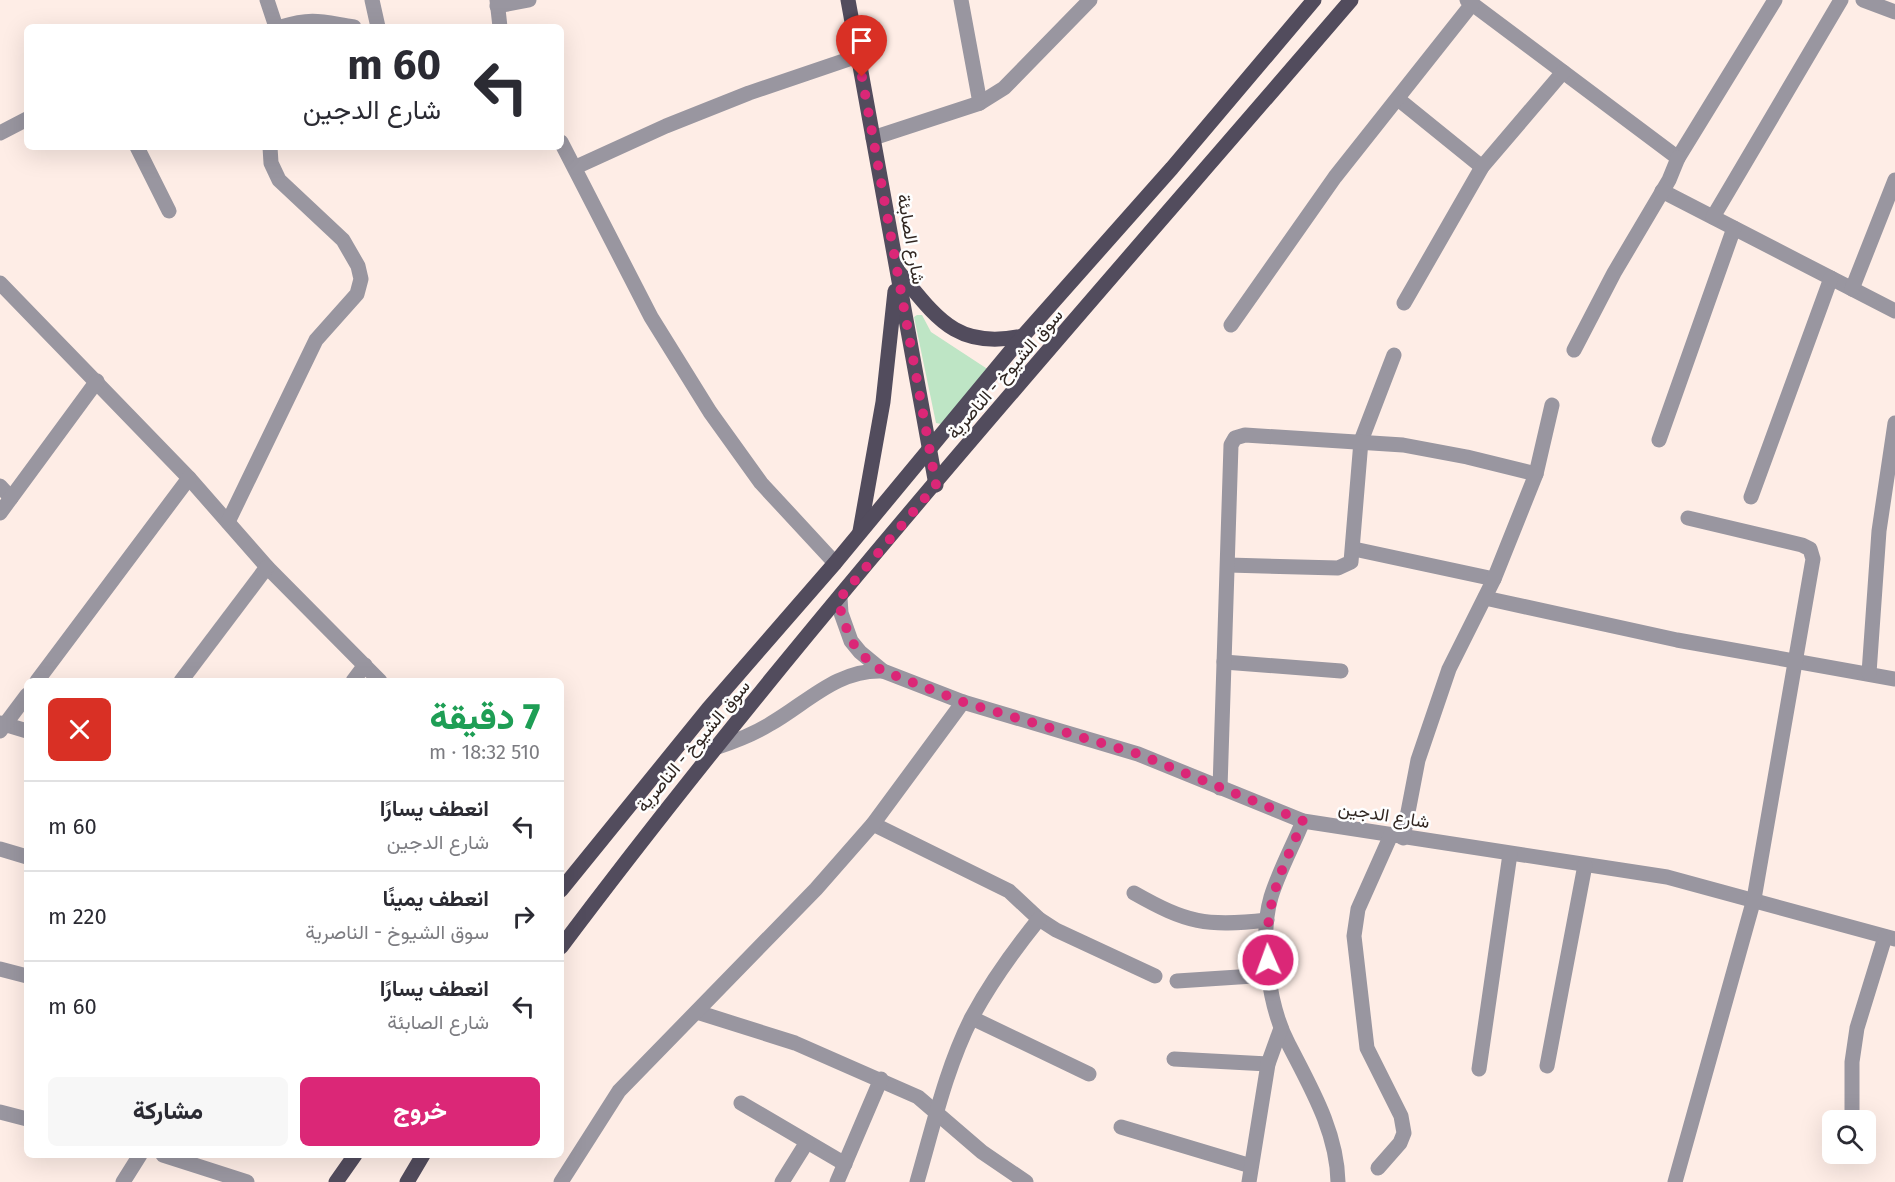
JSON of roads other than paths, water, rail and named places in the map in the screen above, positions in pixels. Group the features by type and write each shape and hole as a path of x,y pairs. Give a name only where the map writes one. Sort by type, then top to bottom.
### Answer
{"main road":[{"name":"شارع الصابئة","path":"848,0 936,485"},
{"name":"سوق الشيوخ - الناصرية","path":"564,881 708,708 929,451 1023,336 1172,168 1314,0"},
{"name":"سوق الشيوخ - الناصرية","path":"564,943 666,807 840,598 1351,0"},
{"path":"897,270 933,314 952,329 975,339 991,340 1023,336"},
{"path":"860,532 883,402 897,270"},
{"path":"336,1182 353,1158"},
{"path":"407,1182 421,1158"}],"street":[{"path":"267,0 275,24"},
{"path":"372,0 377,24"},
{"path":"500,24 497,3 530,0"},
{"path":"961,0 980,104"},
{"path":"873,138 980,104 1004,88 1090,0"},
{"path":"1574,350 1678,158 1775,0"},
{"path":"1713,217 1841,0"},
{"path":"1863,0 1895,12"},
{"path":"1231,325 1335,177 1398,99 1469,2 1678,158"},
{"path":"291,24 304,20 322,20 340,24"},
{"path":"576,167 666,126 749,93 858,56"},
{"path":"1404,303 1482,167 1563,72"},
{"path":"1398,99 1482,167"},
{"path":"0,134 24,121"},
{"path":"564,147 651,317 710,412 761,483 835,562"},
{"path":"139,150 170,211"},
{"path":"228,522 316,340 357,294 361,279 358,266 343,240 279,180 271,163 270,150"},
{"path":"1852,289 1895,180"},
{"path":"1662,191 1895,311"},
{"path":"1659,440 1734,228"},
{"path":"1751,497 1832,278"},
{"path":"0,283 189,478 267,567 377,678"},
{"path":"1228,565 1338,568 1351,562 1354,549 1361,441 1394,355"},
{"path":"0,513 5,492 97,381"},
{"path":"1378,1168 1400,1143 1404,1133 1401,1116 1367,1048 1354,936 1358,909 1397,837 1418,760 1449,669 1494,579 1536,474 1552,405"},
{"path":"1869,674 1879,531 1895,423"},
{"path":"1220,788 1231,445 1235,438 1245,435 1361,441 1435,451 1536,474"},
{"path":"39,678 189,478"},
{"path":"1674,1182 1754,899 1813,559 1810,549 1802,545 1688,518"},
{"path":"1354,549 1494,579"},
{"path":"183,678 267,567"},
{"name":"شارع الدجين","path":"840,598 841,613 851,641 870,663 883,671 963,702 1138,754 1303,821 1666,877 1754,899 1890,938"},
{"path":"1485,598 1677,640 1895,679"},
{"path":"1224,662 1341,671"},
{"path":"355,678 365,665"},
{"name":"شارع الدجين","path":"718,747 769,725 845,676 864,671 883,671"},
{"path":"24,698 2,726 24,730"},
{"path":"561,1182 619,1091 816,889 873,824 963,702"},
{"path":"1303,821 1271,897 1267,920 1269,975 1281,1028 1315,1092 1329,1135 1338,1182"},
{"path":"873,824 961,870 1009,891 1039,919 1056,930 1155,976"},
{"path":"0,849 24,855"},
{"path":"1479,1069 1510,854"},
{"path":"1547,1066 1586,865"},
{"path":"1134,893 1172,915 1203,923 1236,924 1267,920"},
{"path":"917,1182 937,1112 972,1018 1005,962 1039,919"},
{"path":"1852,1110 1852,1062 1857,1028 1890,938"},
{"path":"0,969 24,975"},
{"path":"1177,981 1269,975"},
{"path":"697,1012 795,1042 918,1097 982,1152 1025,1182"},
{"path":"972,1018 1089,1074"},
{"path":"1249,1182 1268,1064 1281,1028"},
{"path":"1174,1059 1268,1064"},
{"path":"837,1182 881,1079"},
{"path":"741,1103 845,1164"},
{"path":"0,1112 24,1118"},
{"path":"1121,1127 1251,1166"},
{"path":"782,1182 807,1142"},
{"path":"123,1182 138,1158"},
{"path":"172,1158 247,1182"}]}
